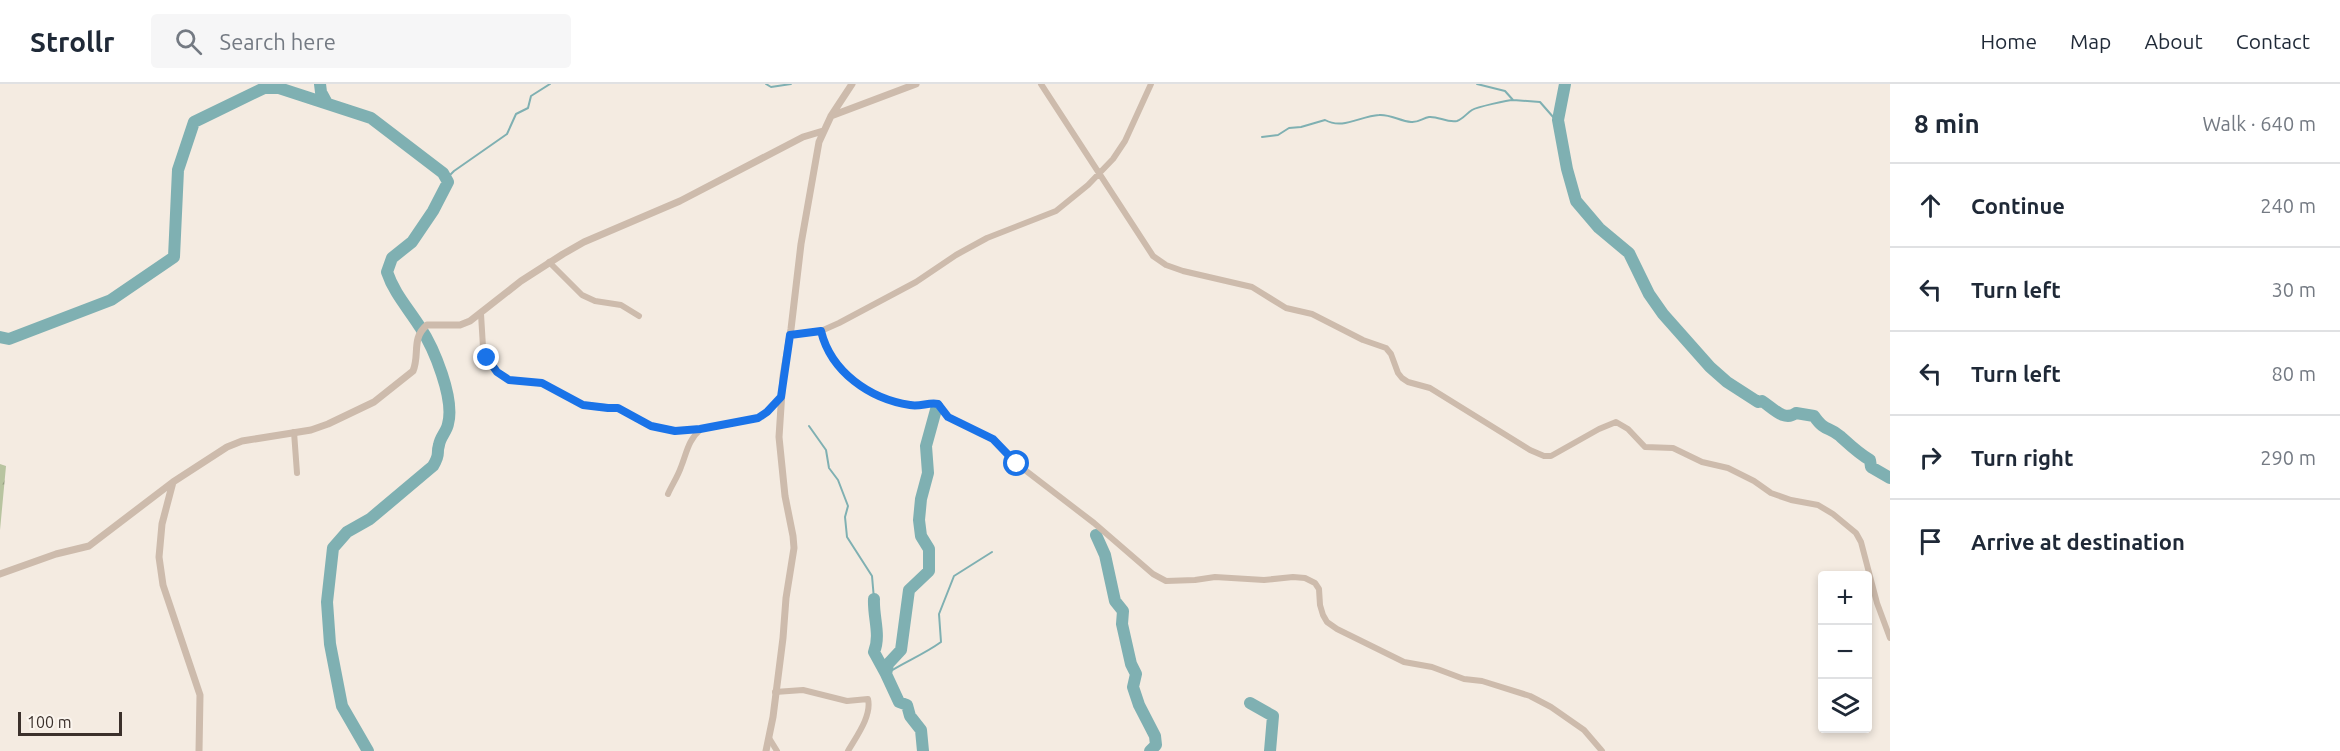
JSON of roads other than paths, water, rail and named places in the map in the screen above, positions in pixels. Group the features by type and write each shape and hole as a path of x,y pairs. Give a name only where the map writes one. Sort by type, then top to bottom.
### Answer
{"street":[{"path":"766,751 794,542 784,496 779,436 781,397 801,244 815,163 823,132 852,84"},
{"path":"831,116 916,84"},
{"path":"1041,84 1101,173 1142,241 1153,256 1166,265 1215,280 1252,287 1286,308 1312,314 1364,340 1386,348 1402,378 1408,382 1431,388 1530,450 1544,456 1551,456 1590,433 1616,422 1628,429 1645,447 1673,448 1702,462 1728,468 1754,481 1771,493 1826,509 1859,537 1877,603 1890,638"},
{"path":"790,335 821,331 916,282 956,255 987,238 1056,211 1101,173 1125,141 1151,84"},
{"path":"0,574 56,554 89,546 174,482 227,447 242,441 328,424 374,402 413,371 416,363 418,335 427,325 460,325 480,314 549,262 584,242 702,191 803,137 823,132"},
{"path":"549,262 582,295 621,305 639,316"},
{"path":"480,314 483,346 487,358 497,372 509,380 542,383 583,405 618,408 651,426 675,431 700,429 758,418 781,397"},
{"path":"821,331 830,355 867,392 907,405 938,404 948,417 993,439 1017,464 1085,515 1153,574 1166,580 1215,577 1264,580 1305,578 1315,583 1319,590 1323,615 1327,622 1337,629 1404,662 1432,667 1530,696 1551,707 1584,730 1602,751"},
{"path":"668,494 681,469 687,446 700,429"},
{"path":"294,432 297,473"},
{"path":"174,482 162,524 161,572 200,695 199,751"},
{"path":"775,692 803,690 847,701 868,699 869,704 863,723 848,751"},
{"path":"769,738 777,751"}],"waterway":[{"path":"320,84 321,92 327,103"},
{"path":"448,182 454,171 507,134 516,114 528,108 531,96 550,84"},
{"path":"766,84 771,87 791,84"},
{"path":"1477,84 1505,91 1513,100 1540,102 1558,120"},
{"path":"1565,84 1558,120 1567,169 1576,201 1599,228 1629,253 1649,294 1663,314 1710,367 1727,382 1783,415 1796,413 1814,416 1824,427 1836,433 1870,460 1871,467 1890,478"},
{"path":"0,337 9,339 111,300 174,257 178,170 194,122 264,88 279,88 371,118 443,173 448,182 433,211 412,242 392,258 387,272 397,294 426,336 437,360 449,401 447,427 433,466 370,519 347,532 333,548 327,602 330,644 342,706 368,751"},
{"path":"1262,137 1278,135 1289,128 1325,120 1338,124 1379,115 1411,122 1429,117 1457,121 1475,109 1513,100"},
{"path":"923,751 921,730 910,716 907,705 899,702 886,674 888,664 901,650 909,590 929,571 929,549 921,536 919,520 921,499 928,473 926,446 937,406"},
{"path":"809,426 826,450 829,468 838,480 848,506 845,517 847,537 872,576 874,599"},
{"path":"1096,535 1105,555 1115,601 1123,611 1122,624 1131,664 1136,674 1133,687 1139,705 1155,736 1156,745 1150,751"},
{"path":"886,674 941,642 939,614 954,576 992,552"},
{"path":"874,599 877,633 874,652 886,674"},
{"path":"1250,703 1273,716 1270,751"}]}
